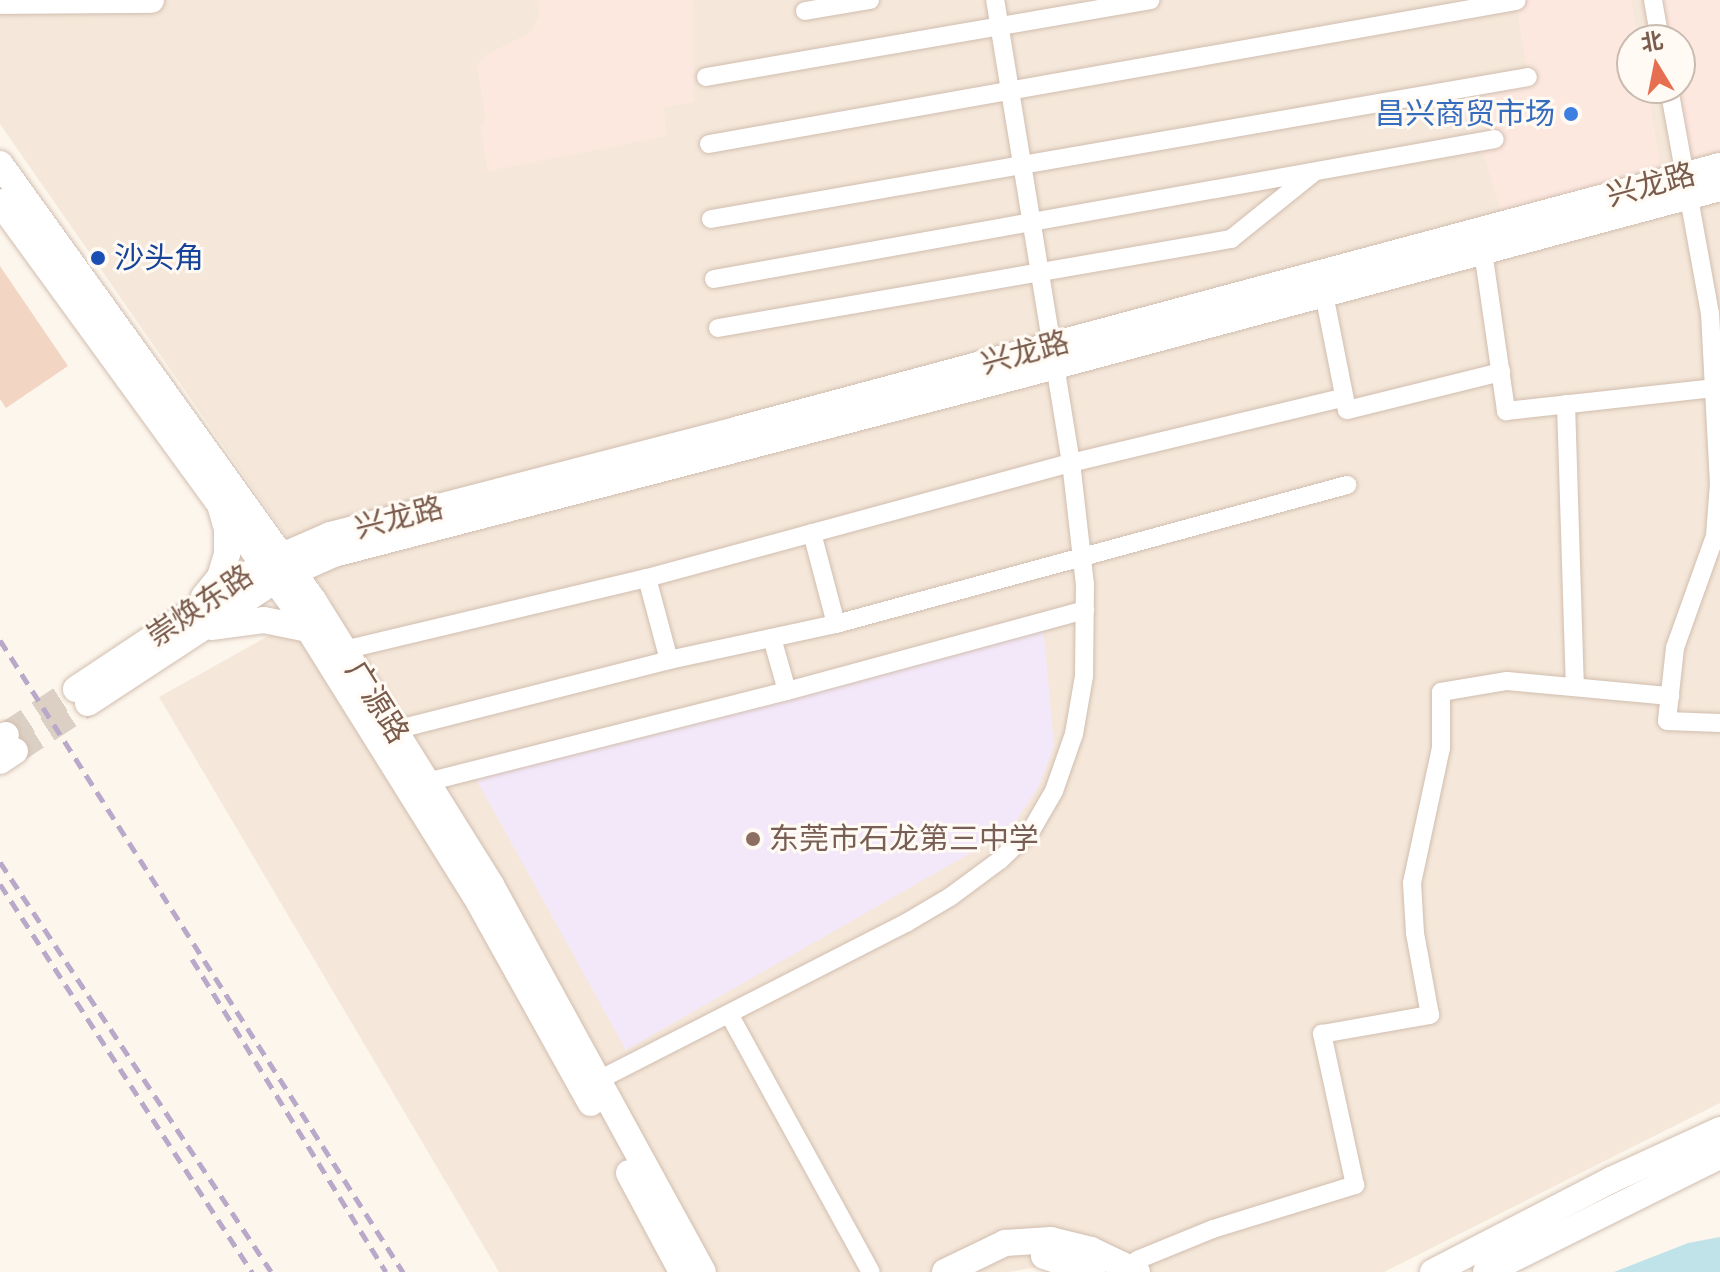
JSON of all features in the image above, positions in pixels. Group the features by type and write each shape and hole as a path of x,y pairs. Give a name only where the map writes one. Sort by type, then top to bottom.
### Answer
{"main road":[{"path":"0,1 151,0"},
{"name":"广源路","path":"0,164 279,567 344,650 395,730 491,885 703,1272"},
{"name":"兴龙路","path":"1054,356 1324,294 1483,251 1686,186 1720,166"},
{"name":"兴龙路","path":"332,544 1054,356 1686,186 1720,188"},
{"name":"广源路","path":"0,202 218,499 279,567 308,629 475,895 682,1272"},
{"path":"218,499 227,529 227,554 220,577 197,619 264,620 308,629"},
{"name":"崇焕东路","path":"82,696 279,567 332,544"},
{"path":"1433,1272 1611,1180 1720,1130"},
{"path":"1486,1272 1720,1156"},
{"path":"945,1272 1005,1243 1051,1240 1137,1266"},
{"path":"979,1272 1009,1259 1051,1256 1092,1272"}],"street":[{"path":"805,11 870,0"},
{"path":"599,1080 906,923 950,897 1000,860 1032,829 1054,791 1074,734 1084,676 1082,557 1042,272 995,0"},
{"path":"706,77 1150,0"},
{"path":"1653,0 1657,24"},
{"path":"709,144 1008,88 1516,1"},
{"path":"711,219 1528,77"},
{"path":"1672,104 1686,186 1711,258 1719,483 1715,536 1675,648 1667,721 1720,723"},
{"path":"714,279 1495,139"},
{"path":"718,328 1231,239 1315,172"},
{"path":"1483,251 1506,411 1716,388"},
{"path":"1324,294 1342,398 1347,410 1501,372"},
{"path":"344,650 647,578 1071,463 1342,398"},
{"path":"1566,404 1575,687"},
{"path":"395,730 669,660 836,624 1347,485"},
{"path":"812,533 836,624"},
{"path":"647,578 669,660"},
{"path":"427,782 787,691 1085,610"},
{"path":"772,638 787,691"},
{"path":"1137,1266 1213,1229 1355,1185 1322,1034 1430,1015 1415,933 1412,883 1441,748 1441,692 1507,681 1670,696"},
{"path":"729,1014 871,1272"}],"shaded area":[{"path":"0,0 1720,0 1720,1103 1384,1272 1147,1272 1075,1260 1009,1272 499,1272 159,697 331,601 0,124"},
{"path":"537,0 693,0 694,102 664,107 666,136 488,171 480,126 486,122 477,65 488,54 532,32 540,14"},
{"name":"昌兴商贸市场","path":"1516,0 1631,0 1635,24 1616,24 1616,104 1650,104 1661,169 1501,211 1480,142 1495,139 1484,85 1528,77"},
{"path":"1660,0 1720,0 1720,151 1690,157 1680,104 1696,104 1696,24 1665,24"},
{"name":"东莞市石龙第三中学","path":"1043,625 1054,746 1038,788 1009,831 626,1050 476,779"}],"water":[{"path":"1720,1237 1720,1272 1614,1272 1688,1243"}],"building":[{"path":"0,266 68,366 6,408 0,399"}],"tunnel":[{"path":"6,735 76,689"},
{"path":"15,751 88,703"}],"railway":[{"path":"0,640 403,1272"},
{"path":"0,862 271,1272"},
{"path":"0,884 252,1272"},
{"path":"192,959 386,1272"}],"place":[{"name":"昌兴商贸市场","path":"1571,114"},
{"name":"沙头角","path":"98,258"},
{"name":"东莞市石龙第三中学","path":"753,839"}]}
